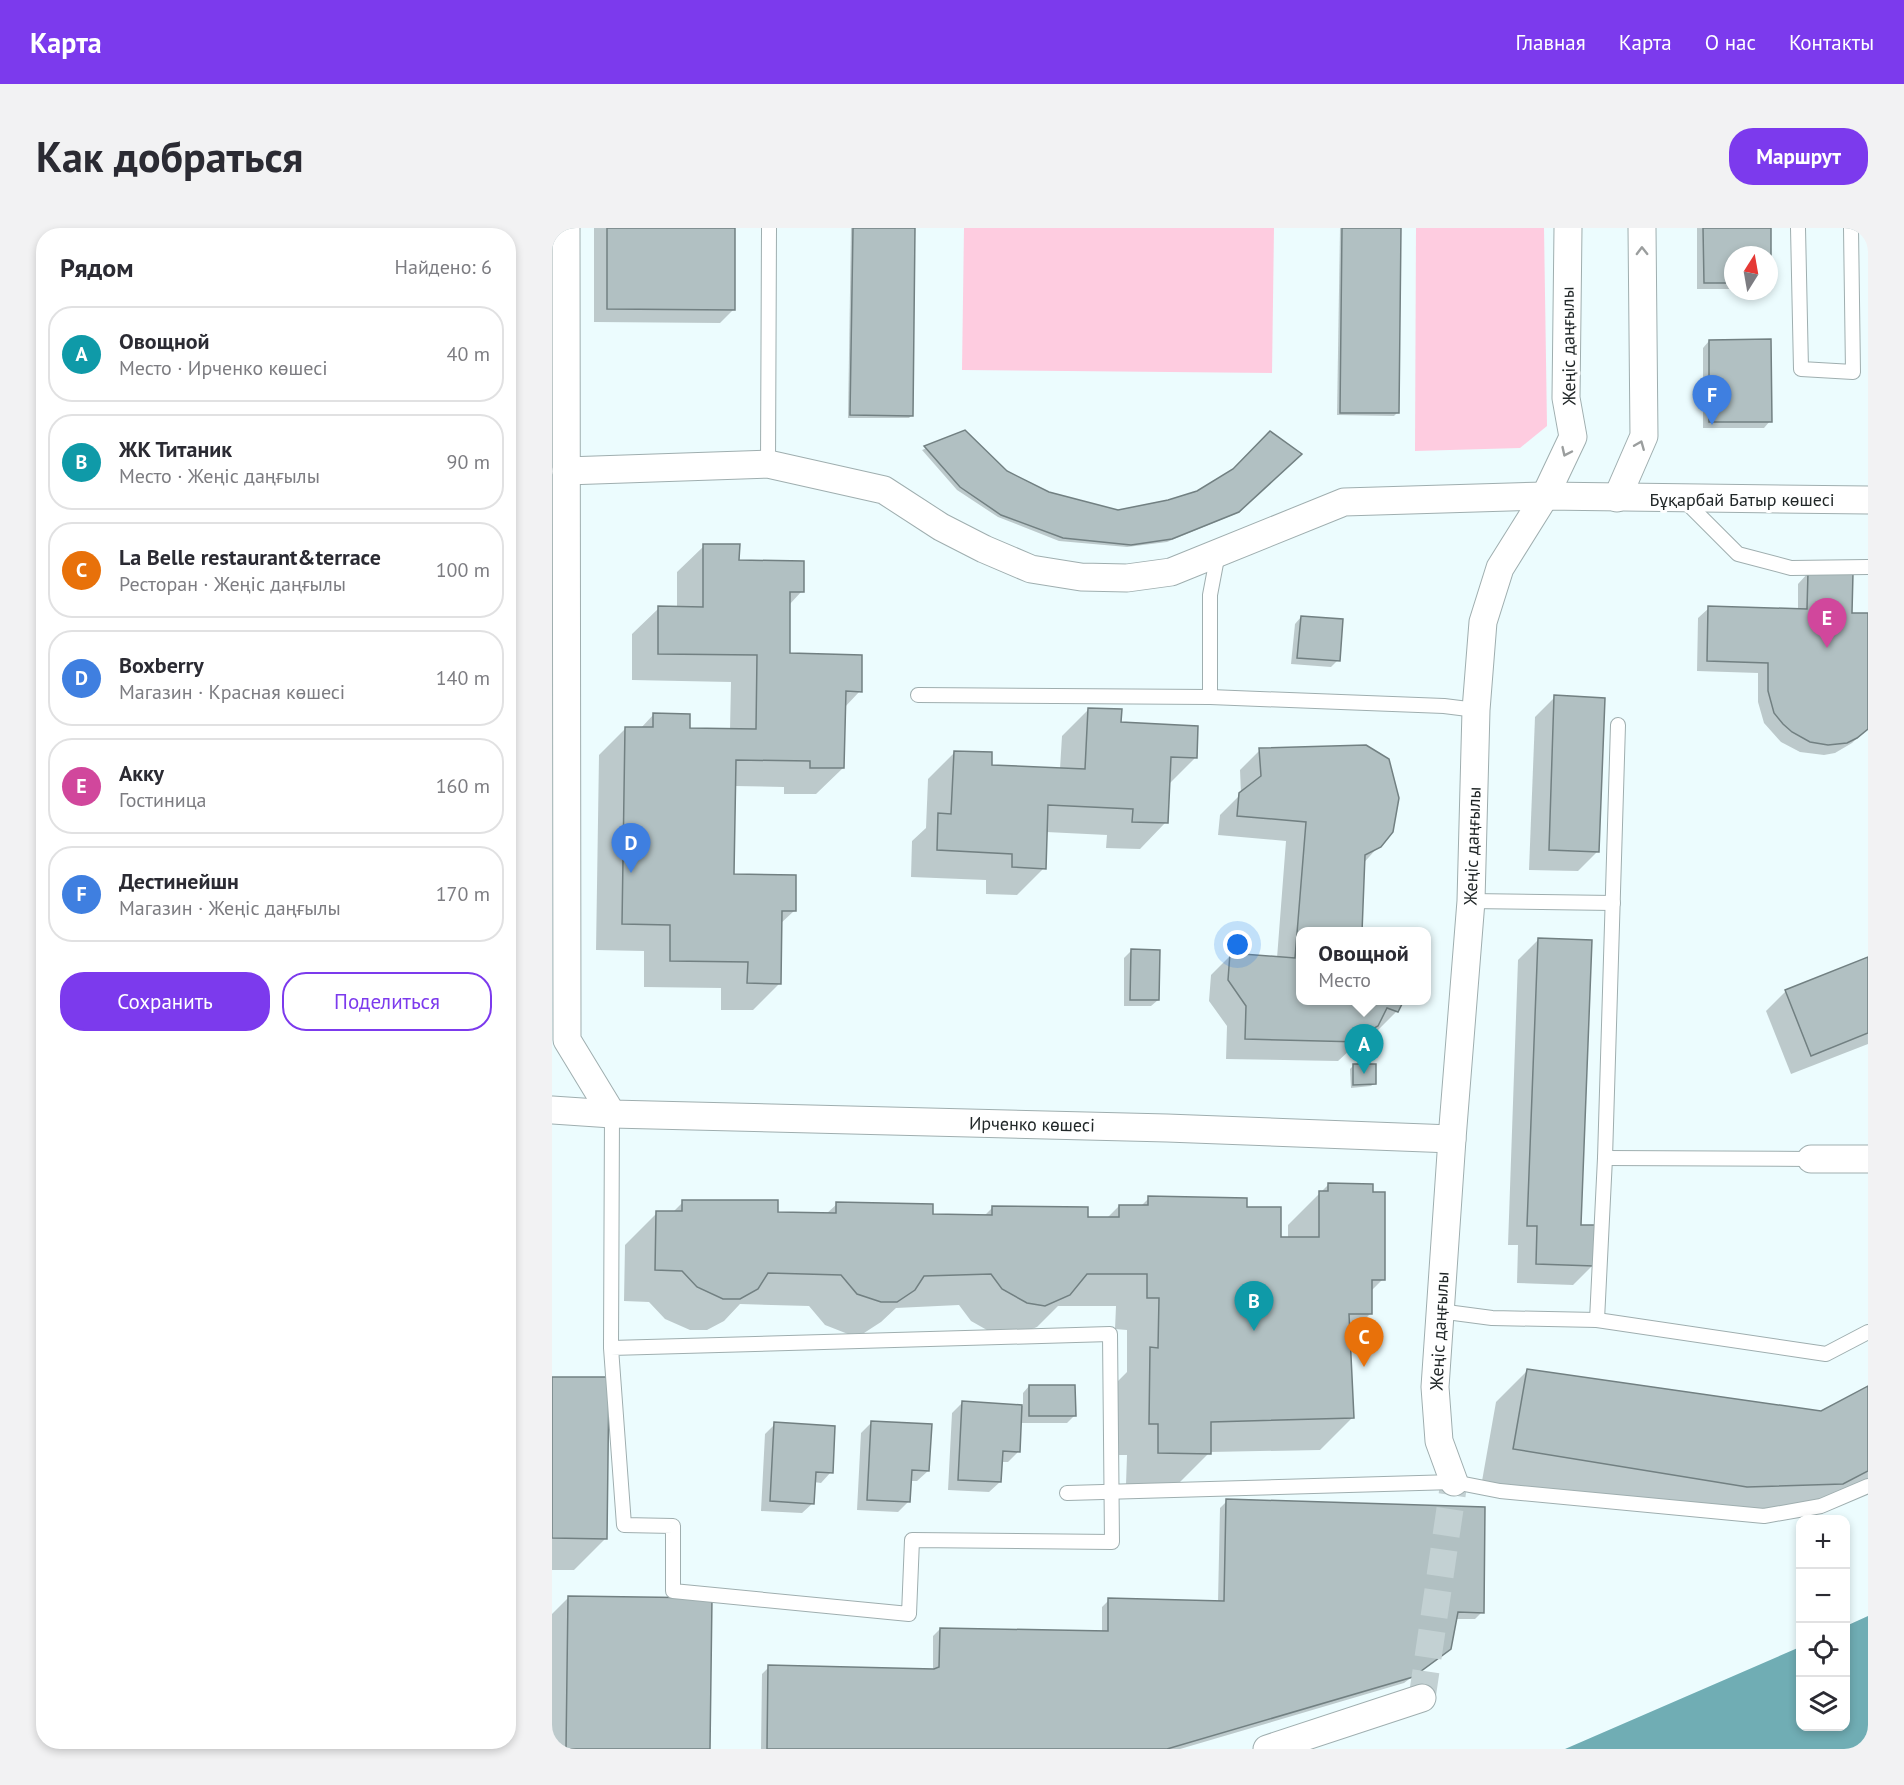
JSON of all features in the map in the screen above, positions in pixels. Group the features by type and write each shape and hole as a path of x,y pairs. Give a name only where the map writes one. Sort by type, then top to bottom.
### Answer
{"street":[{"path":"566,228 567,1040 612,1114"},
{"name":"Жеңіс даңғылы","path":"1454,1482 1439,1441 1435,1387 1471,901 1476,710 1483,622 1500,568 1545,496 1573,437 1566,398 1568,228"},
{"path":"1617,498 1644,436 1642,228"},
{"name":"Бұқарбай Батыр көшесі","path":"566,471 768,464 884,490 941,527 984,549 1031,569 1081,578 1127,578 1171,572 1344,502 1545,496 1868,500"},
{"name":"Ирченко көшесі","path":"552,1110 612,1114 1167,1128 1452,1139"},
{"path":"1811,1159 1868,1159"},
{"path":"1267,1749 1422,1698"}],"lane":[{"path":"768,464 769,228"},
{"path":"1798,228 1801,369 1853,372 1851,228"},
{"path":"1682,497 1738,554 1791,568 1868,567"},
{"path":"1210,697 1210,595 1218,553"},
{"path":"918,695 1210,697 1444,706 1476,710"},
{"path":"1597,1320 1605,1158 1618,725"},
{"path":"1471,901 1613,903"},
{"path":"611,1348 1110,1334 1112,1542 912,1540 909,1614 673,1591 673,1526 624,1524 611,1348 612,1114"},
{"path":"1605,1158 1811,1159"},
{"path":"1439,1311 1492,1318 1597,1320 1826,1354 1868,1332"},
{"path":"1067,1493 1454,1482 1500,1491 1764,1516 1821,1506 1868,1486"}],"shaded area":[{"path":"964,228 1274,228 1272,373 962,370"},
{"path":"1416,228 1544,228 1547,426 1520,448 1415,451"}],"water":[{"path":"1868,1616 1868,1749 1565,1749 1796,1649 1796,1731 1850,1731 1850,1624"}],"building":[{"path":"607,228 735,228 735,310 607,309"},
{"path":"853,228 915,228 913,416 850,415"},
{"path":"1342,228 1401,228 1399,413 1340,413"},
{"path":"1703,228 1771,228 1771,246 1724,246 1724,283 1704,283"},
{"path":"1771,339 1772,422 1709,422 1709,340"},
{"path":"965,430 1007,471 1049,492 1118,510 1168,500 1197,491 1233,469 1270,431 1302,454 1239,512 1172,539 1131,545 1063,538 1001,515 960,487 924,446"},
{"path":"703,544 740,544 739,560 804,561 804,592 790,592 790,653 862,655 862,692 846,691 844,768 810,768 810,761 736,760 734,874 796,875 796,911 782,911 781,984 747,983 748,962 670,961 670,925 622,924 625,727 653,727 653,713 690,714 690,728 756,729 757,655 658,654 658,606 703,607"},
{"path":"1808,572 1853,573 1852,613 1868,613 1868,729 1847,743 1828,745 1810,742 1783,724 1774,713 1768,691 1768,663 1707,661 1708,606 1807,609"},
{"path":"1301,616 1343,619 1340,661 1297,658"},
{"path":"1554,695 1605,698 1599,852 1549,850"},
{"path":"1088,708 1122,709 1121,722 1198,726 1197,758 1171,757 1168,823 1132,822 1133,809 1048,805 1046,869 1012,867 1012,854 937,850 938,813 951,814 954,751 992,752 992,765 1085,769"},
{"path":"1366,745 1389,759 1399,798 1393,832 1381,847 1365,855 1362,927 1298,927 1306,822 1237,816 1239,793 1261,776 1259,748"},
{"path":"1538,938 1592,940 1581,1225 1596,1225 1594,1266 1536,1264 1537,1226 1527,1226"},
{"path":"1296,946 1296,1005 1402,1005 1398,1012 1387,1008 1378,1026 1360,1036 1360,1042 1245,1039 1246,1006 1228,980 1230,953 1295,958"},
{"path":"1131,949 1160,950 1159,1000 1130,1000"},
{"path":"1868,957 1868,1033 1811,1056 1785,990"},
{"path":"1353,1064 1376,1064 1376,1084 1353,1085"},
{"path":"1328,1183 1373,1184 1373,1192 1385,1192 1385,1280 1372,1280 1372,1314 1349,1314 1354,1418 1211,1422 1211,1454 1158,1453 1158,1424 1149,1424 1150,1347 1158,1348 1159,1298 1147,1298 1147,1274 1087,1274 1070,1295 1045,1306 1027,1303 1002,1289 991,1274 924,1276 915,1290 897,1302 881,1302 857,1294 841,1275 768,1273 758,1289 740,1299 723,1299 697,1287 682,1271 655,1270 656,1211 682,1211 682,1200 778,1200 778,1212 836,1213 836,1202 933,1204 933,1214 992,1215 992,1206 1088,1207 1088,1217 1119,1217 1119,1205 1148,1205 1148,1196 1247,1198 1247,1207 1281,1207 1281,1237 1319,1237 1319,1191 1328,1191"},
{"path":"1527,1369 1821,1411 1868,1386 1868,1471 1843,1484 1747,1487 1513,1449"},
{"path":"552,1377 609,1377 607,1539 552,1538"},
{"path":"1029,1385 1075,1385 1076,1416 1029,1416"},
{"path":"962,1401 1022,1405 1020,1452 1003,1451 1001,1482 958,1480"},
{"path":"871,1421 932,1424 929,1471 912,1470 910,1502 867,1500"},
{"path":"774,1422 835,1426 833,1473 816,1472 814,1504 770,1501"},
{"path":"1226,1499 1485,1507 1484,1613 1458,1612 1451,1649 1413,1677 1167,1749 767,1749 768,1665 934,1669 939,1667 940,1628 1108,1631 1108,1598 1224,1601"},
{"path":"568,1596 712,1598 710,1749 566,1749"}],"tunnel":[{"path":"1422,1698 1454,1482"}],"place":[{"name":"Дестинейшн","path":"1712,425"},
{"name":"Акку","path":"1827,648"},
{"name":"Boxberry","path":"631,873"},
{"name":"Овощной","path":"1364,1074"},
{"name":"ЖК Титаник","path":"1254,1331"},
{"name":"La Belle restaurant&terrace","path":"1364,1367"}]}
